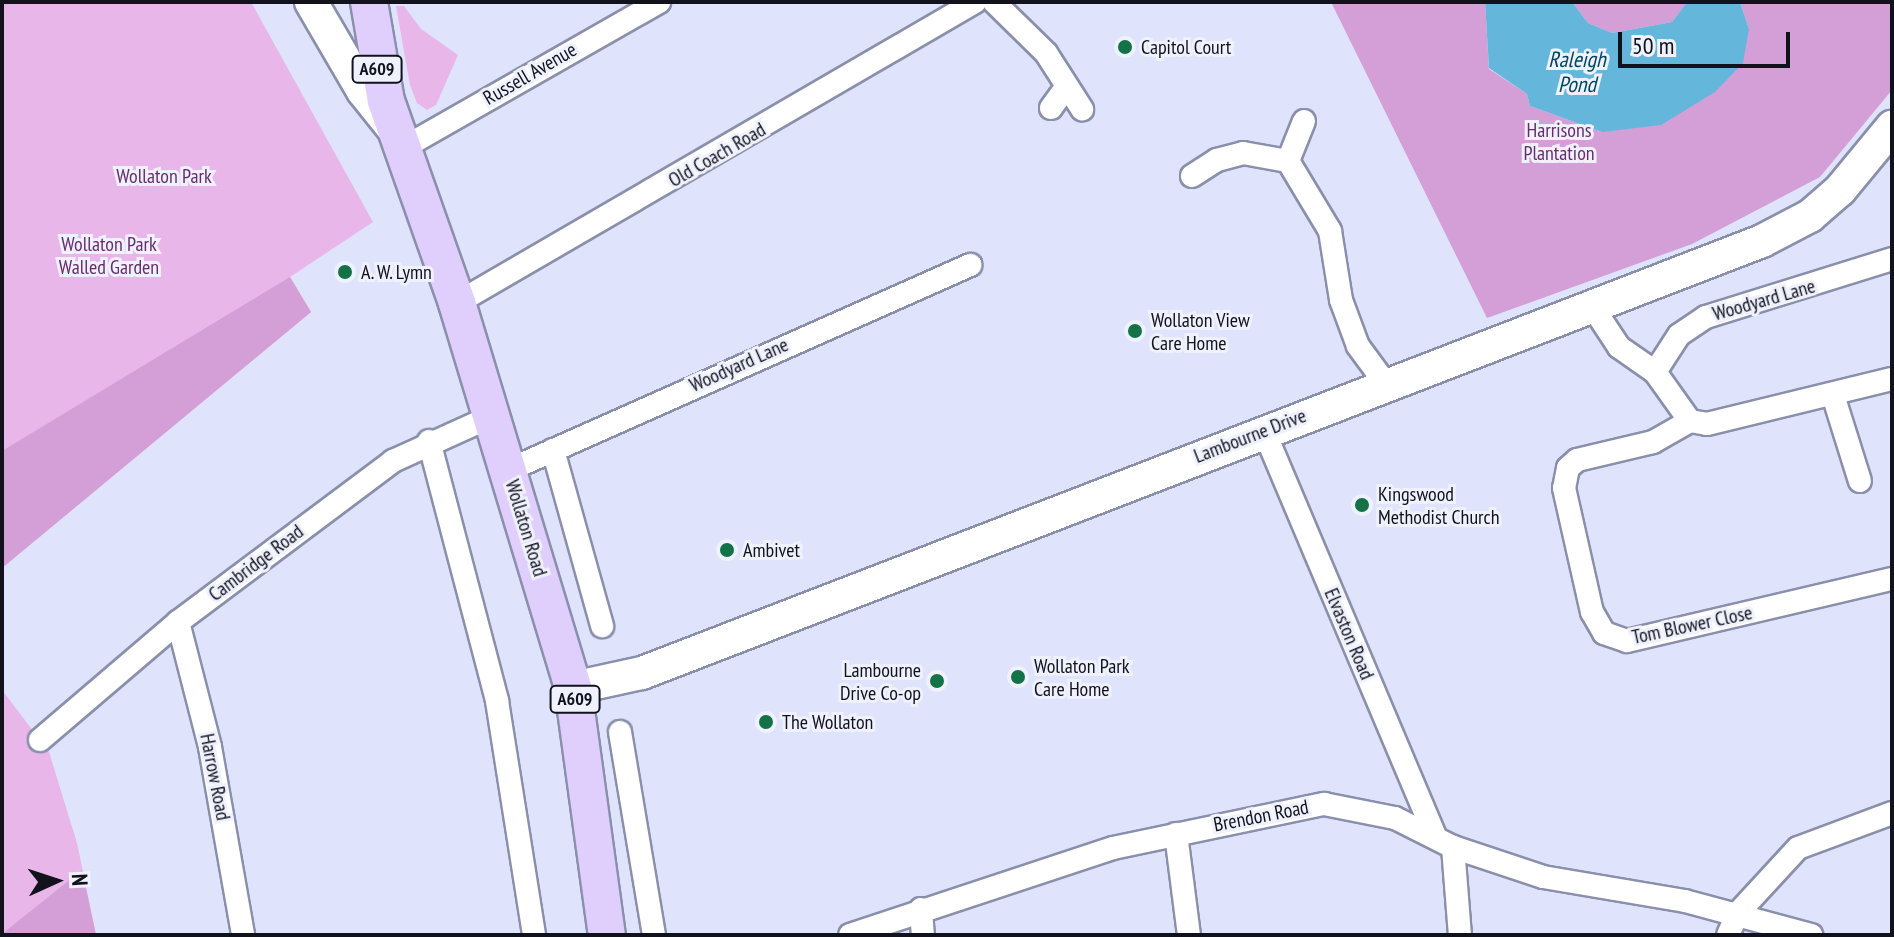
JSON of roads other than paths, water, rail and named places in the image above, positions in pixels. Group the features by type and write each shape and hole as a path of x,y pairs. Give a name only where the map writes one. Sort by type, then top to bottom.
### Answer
{"main road":[{"name":"Wollaton Road","path":"367,2 377,66 457,303 573,688 607,935"}],"street":[{"path":"314,7 355,12 367,2"},
{"name":"Russell Avenue","path":"400,141 659,2"},
{"name":"Old Coach Road","path":"457,303 975,2"},
{"path":"994,2 1046,53 1082,109"},
{"name":"Wollaton Road","path":"314,7 363,91 400,141"},
{"path":"1051,108 1067,86"},
{"path":"1288,161 1304,121"},
{"name":"Lambourne Drive","path":"573,688 642,673 1762,241 1810,216 1840,190 1892,127"},
{"path":"1192,176 1217,160 1243,153 1288,161 1309,187 1330,231 1341,300 1364,356 1386,384"},
{"name":"Woodyard Lane","path":"1655,372 1679,335 1706,317 1892,259"},
{"name":"Woodyard Lane","path":"509,470 970,265"},
{"path":"1592,306 1619,347 1655,372 1690,421"},
{"name":"Tom Blower Close","path":"1892,379 1707,424 1690,421 1653,442 1577,460 1568,468 1564,488 1592,612 1604,633 1627,641 1892,579"},
{"path":"1833,395 1860,481"},
{"name":"Cambridge Road","path":"40,740 178,622 393,461 429,441 492,416"},
{"name":"Elvaston Road","path":"1264,431 1444,842 1460,935"},
{"path":"429,441 497,701 534,935"},
{"path":"553,450 602,626"},
{"name":"Harrow Road","path":"178,622 210,747 243,935"},
{"path":"620,732 654,935"},
{"name":"Brendon Road","path":"850,935 1113,848 1324,804 1395,818 1444,842 1543,877 1738,913 1811,935"},
{"path":"1728,935 1738,913 1798,848 1892,813"},
{"path":"1176,834 1189,935"},
{"path":"921,909 923,935"}],"water":[{"name":"Raleigh Pond","path":"1485,2 1572,2 1588,23 1612,33 1672,22 1687,2 1740,2 1749,29 1743,63 1715,92 1661,125 1602,132 1530,106 1527,94 1489,68"}],"place":[{"name":"Capitol Court","path":"1125,47"},
{"name":"A. W. Lymn","path":"345,272"},
{"name":"Wollaton View Care Home","path":"1135,331"},
{"name":"Kingswood Methodist Church","path":"1362,505"},
{"name":"Ambivet","path":"727,550"},
{"name":"Wollaton Park Care Home","path":"1018,677"},
{"name":"Lambourne Drive Co-op","path":"937,681"},
{"name":"The Wollaton","path":"766,722"}],"park label":[{"name":"Harrisons Plantation","path":"1559,142"},
{"name":"Wollaton Park","path":"164,176"},
{"name":"Wollaton Park Walled Garden","path":"109,256"}]}
